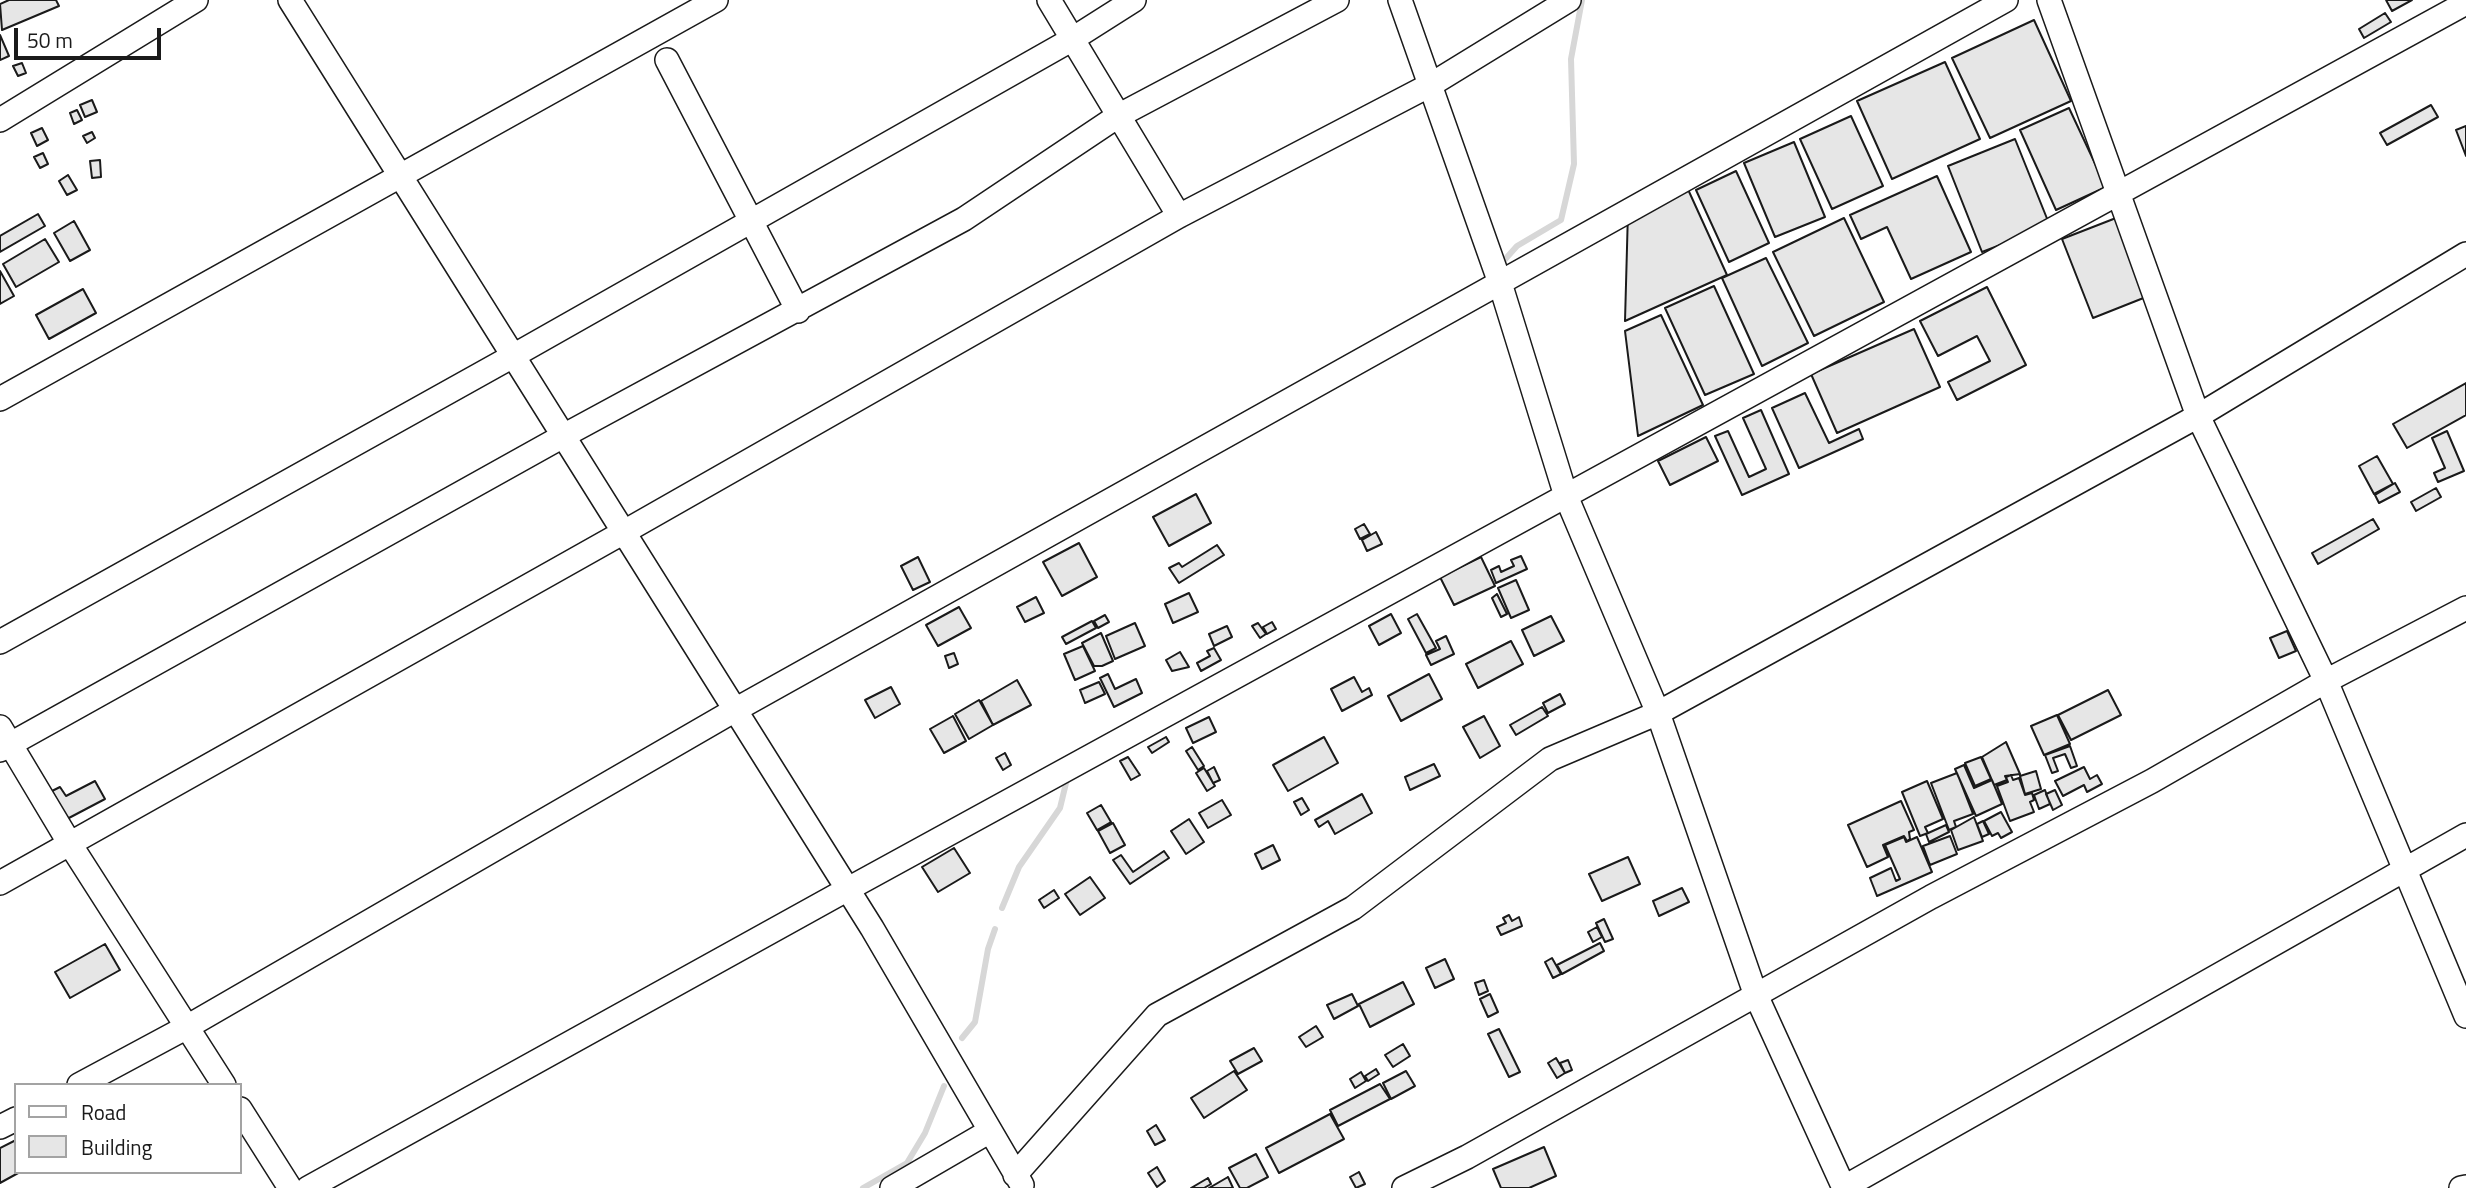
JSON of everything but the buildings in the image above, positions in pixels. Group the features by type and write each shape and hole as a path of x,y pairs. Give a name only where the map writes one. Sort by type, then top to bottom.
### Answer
{"street":[{"path":"0,120 195,0"},
{"path":"290,0 848,889 1019,1182 1157,1015 1353,908 1550,760 1658,713 2198,416 2466,254"},
{"path":"0,399 716,0"},
{"path":"1049,0 1178,216"},
{"path":"0,642 513,356 1071,40 1134,0"},
{"path":"223,1083 3,740 964,219 1118,116 1337,0"},
{"path":"1400,0 1432,84 1500,283 1566,496 1658,713 1755,993 1844,1188 2466,835"},
{"path":"0,883 624,533 1178,216 1432,84 1569,0"},
{"path":"83,1083 187,1027 735,710 2006,0"},
{"path":"2049,0 2198,416 2326,681 2407,869 2466,1016"},
{"path":"308,1188 848,889 2466,3"},
{"path":"667,61 753,220 798,311"},
{"path":"1404,1188 1467,1157 1755,993 1931,897 2152,781 2326,681 2466,608"},
{"path":"242,1112 290,1188"},
{"path":"892,1188 990,1131"}],"waterway":[{"path":"1500,265 1517,246 1561,220 1574,164 1571,59 1582,0"},
{"path":"1002,908 1019,867 1060,808 1067,779"},
{"path":"962,1038 975,1022 988,949 995,929"},
{"path":"863,1188 907,1163 925,1133 944,1086"}]}
